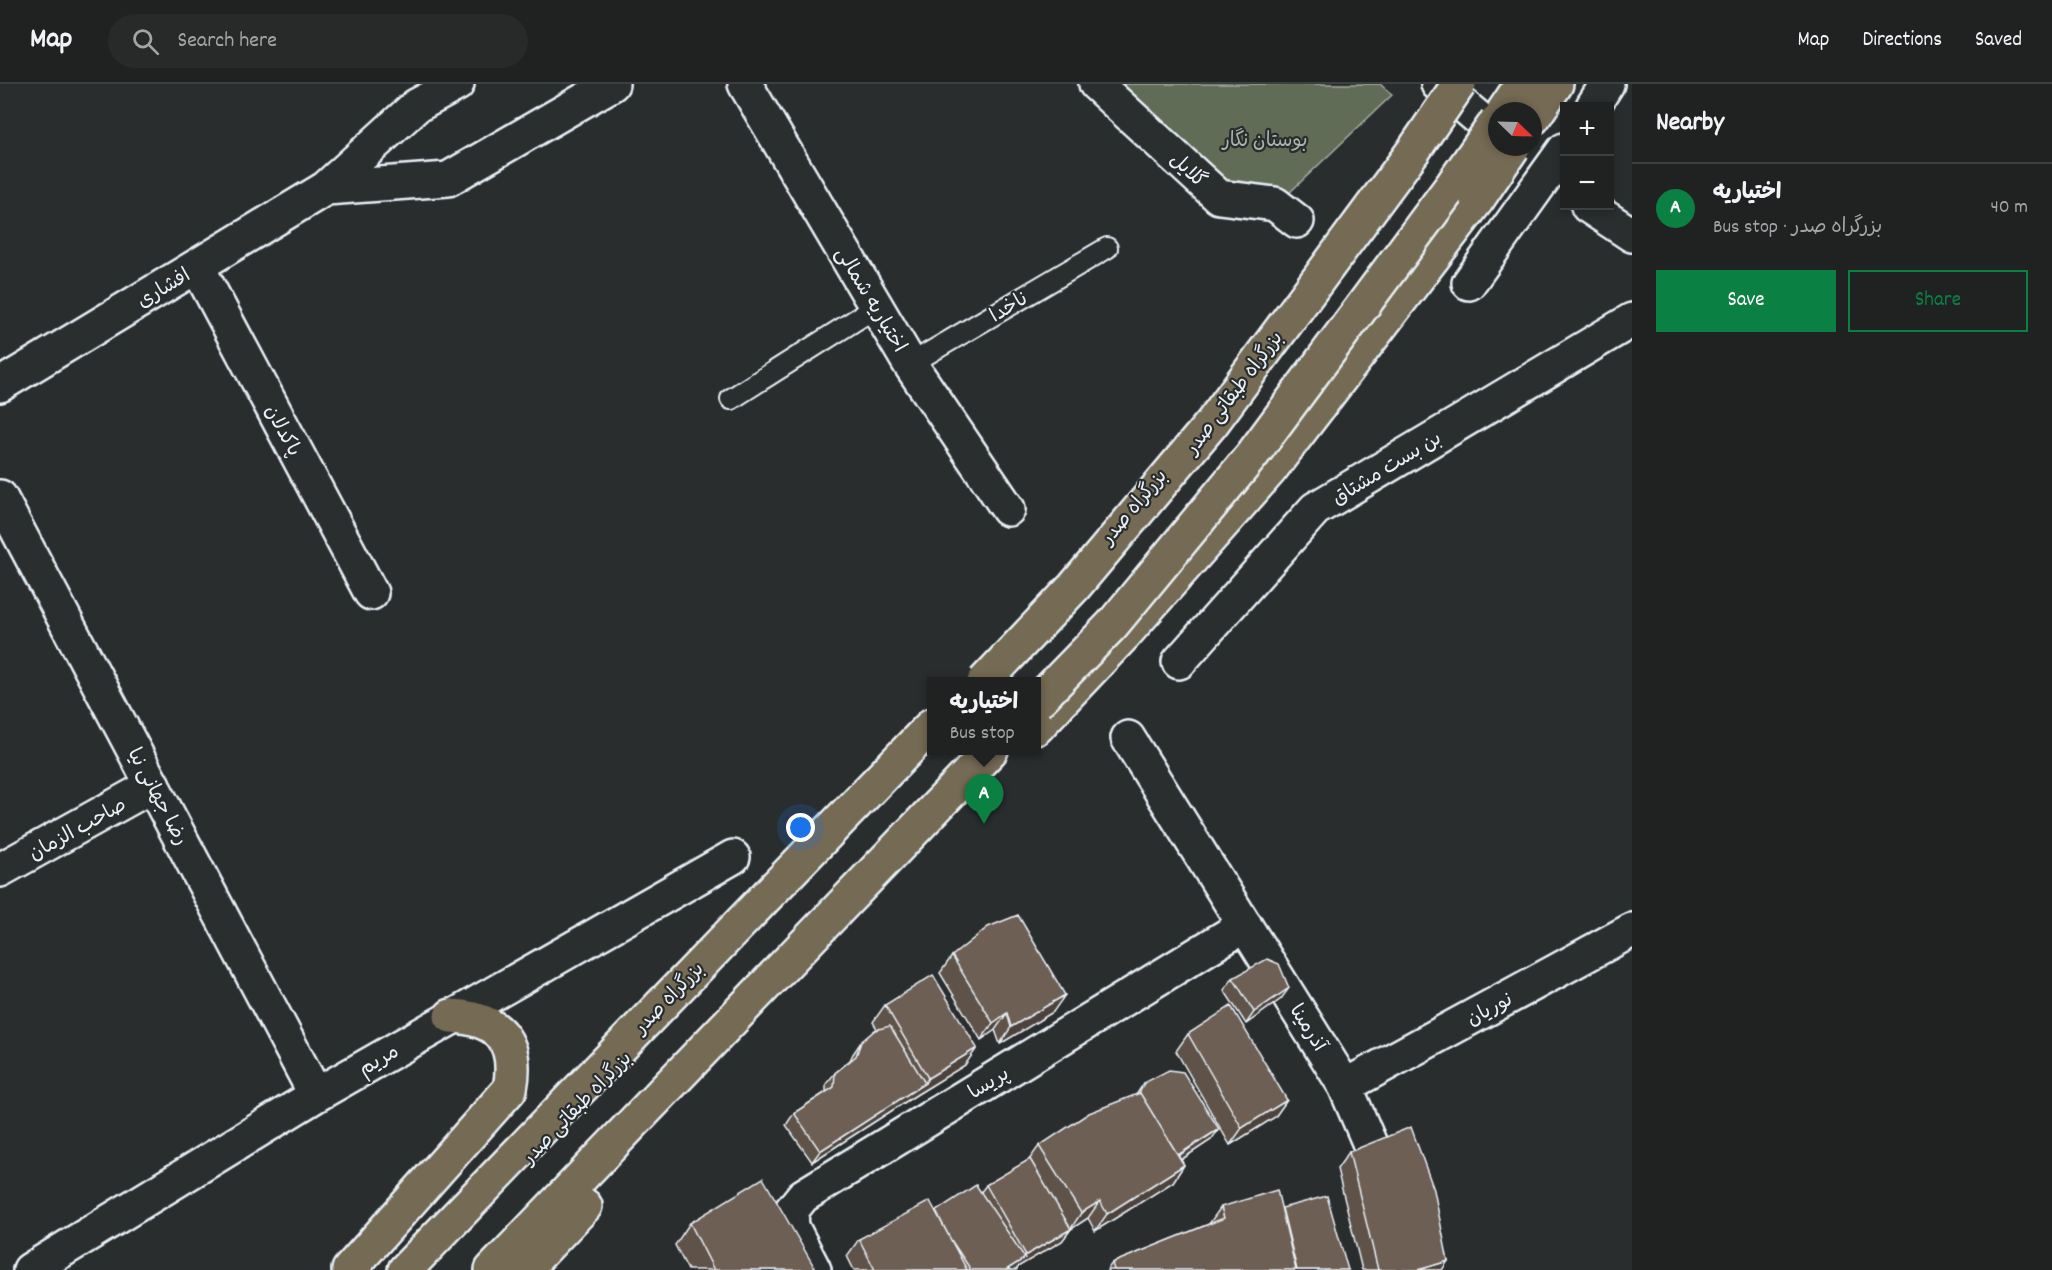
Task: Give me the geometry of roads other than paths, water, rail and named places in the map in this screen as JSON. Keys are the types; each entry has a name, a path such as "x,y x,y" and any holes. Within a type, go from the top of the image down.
{"highway":[{"name":"بزرگراه صدر","path":"977,677 1069,582 1207,418 1447,84"},
{"name":"بزرگراه طبقاتی صدر","path":"988,677 1074,587 1212,423 1414,150 1459,84"},
{"path":"1510,102 1522,84"},
{"path":"1542,105 1556,84"},
{"path":"1041,698 1112,625 1253,454 1454,184 1488,134"},
{"path":"1041,723 1124,635 1270,470 1477,200 1506,156"},
{"name":"بزرگراه صدر","path":"405,1270 927,730"},
{"name":"بزرگراه طبقاتی صدر","path":"420,1270 927,741"},
{"path":"492,1270 986,755"},
{"path":"524,1270 1010,755"},
{"path":"349,1270 510,1089 514,1067 508,1044 494,1027 474,1017 451,1017"}],"street":[{"name":"افشاری","path":"0,385 326,189 416,106 457,84"},
{"name":"افشاری","path":"326,189 447,179 612,84"},
{"name":"اختیاریه شمالی","path":"745,84 910,364 1008,509"},
{"name":"گلایل","path":"1096,84 1219,197 1275,204 1297,221"},
{"path":"1438,84 1488,127"},
{"path":"1596,102 1607,84"},
{"path":"1523,156 1556,183"},
{"path":"1469,283 1556,183 1563,156"},
{"path":"1594,210 1632,235"},
{"name":"پاکدلان","path":"197,266 371,593"},
{"name":"بن بست مشتاق","path":"1179,662 1315,509 1632,320"},
{"name":"رضا جهانی نیا","path":"0,497 316,1095"},
{"name":"آذرمینا","path":"1128,738 1345,1086 1424,1270"},
{"name":"صاحب الزمان","path":"4,860 153,785"},
{"name":"مریم","path":"30,1270 316,1095 733,857"},
{"name":"پریسا","path":"813,1270 792,1227 791,1211 802,1196 1245,925"},
{"name":"نوریان","path":"1345,1086 1632,930"}],"lane":[{"name":"ناخدا","path":"910,364 1107,248"},
{"path":"731,399 876,307"}],"place":[{"name":"اختیاریه","path":"984,824"}],"park label":[{"name":"بوستان نگار","path":"1265,139"}]}
